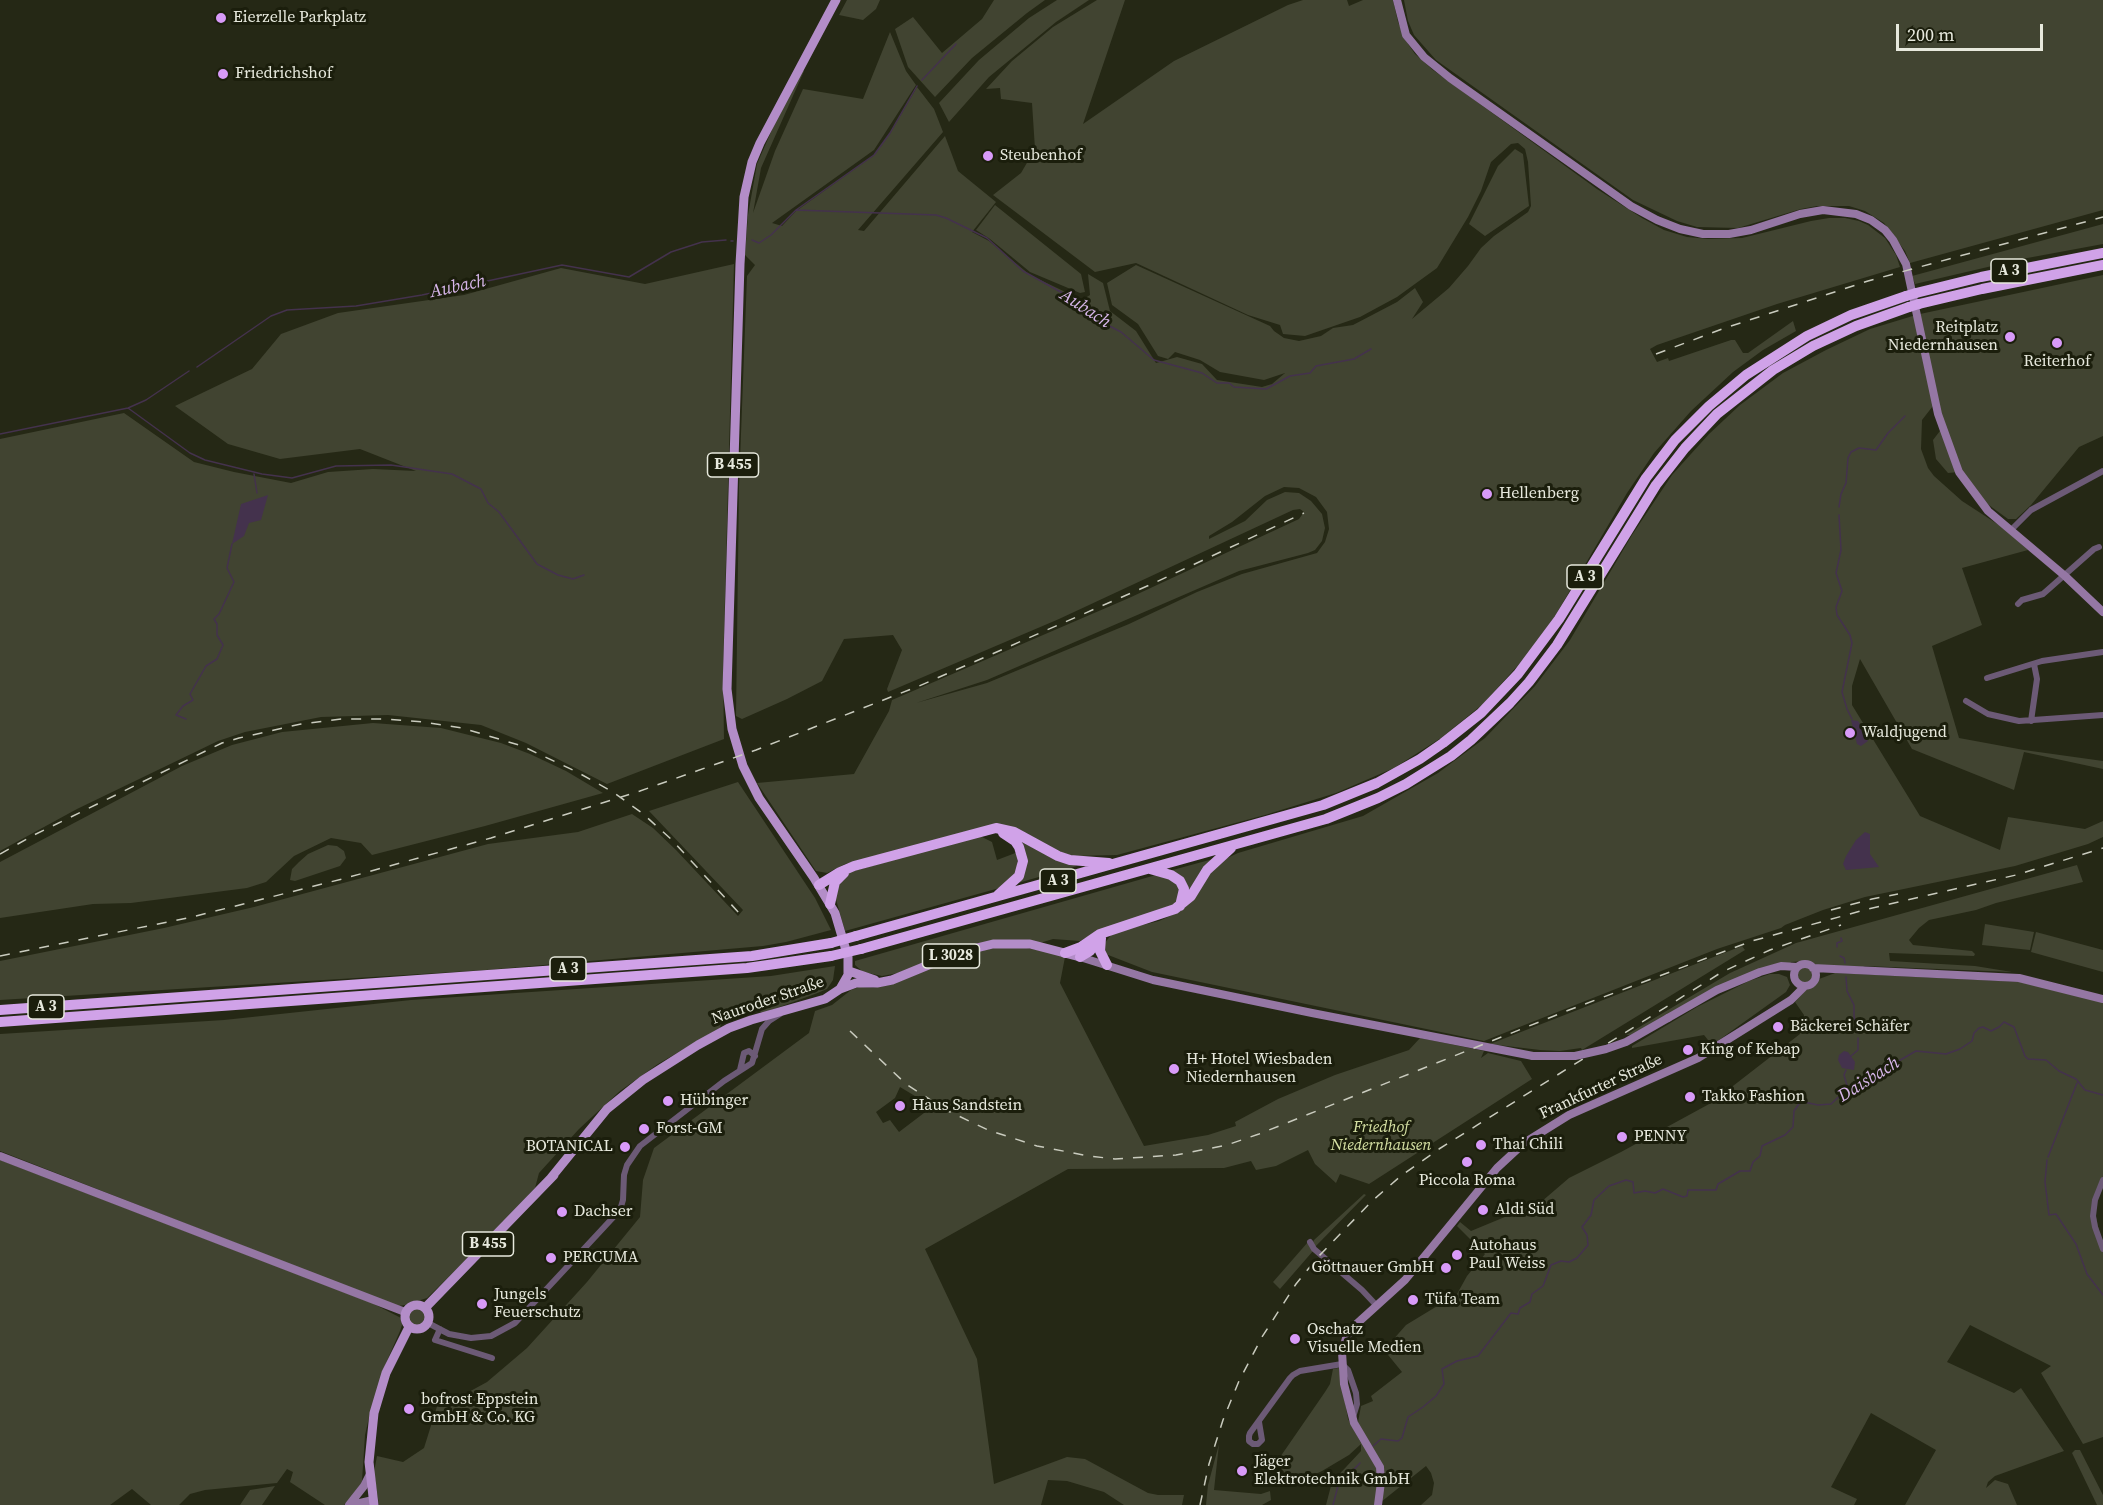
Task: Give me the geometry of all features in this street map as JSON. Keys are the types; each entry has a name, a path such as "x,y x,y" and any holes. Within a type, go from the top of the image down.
{"highway":[{"name":"A 3","path":"0,1010 777,953 831,943 1122,863 1341,799 1377,783 1443,743 1494,700 1534,655 1559,619 1646,478 1676,440 1709,405 1759,365 1807,336 1851,315 1912,300 1981,277 2103,253"},
{"name":"A 3","path":"0,1023 772,966 861,949 1326,819 1378,798 1435,766 1471,740 1510,703 1545,662 1656,485 1701,431 1753,384 1792,357 1912,300 2103,265"},
{"path":"819,885 854,866 996,828 1008,829 1070,860 1122,863"},
{"path":"988,830 1002,833 1015,841 1023,861 1019,876 993,898"},
{"path":"1065,953 1077,950 1100,934 1165,914 1179,906 1191,896 1210,866 1233,846"},
{"path":"819,885 829,885 835,882 854,866"},
{"path":"1150,868 1171,875 1180,881 1184,889 1179,906"},
{"path":"830,904 835,882"},
{"path":"1080,957 1090,951 1105,933"},
{"path":"1105,933 1100,951 1107,965"},
{"path":"1080,957 1088,942"}],"main road":[{"name":"B 455","path":"836,0 760,143 752,162 744,197 727,667 728,708 743,766 771,816 830,904 842,933 849,971"},
{"path":"1397,0 1406,35 1424,57 1449,78 1631,206 1657,220 1702,234 1729,234 1751,230 1800,214 1823,210 1863,217 1885,230 1906,264 1938,414 1959,472 1988,511 2065,576 2103,612"},
{"name":"L 3028","path":"840,988 910,974 960,952 986,945 1022,943 1080,957 1153,980 1533,1056 1564,1057 1596,1052 1626,1042 1717,990 1775,968 1795,975"},
{"path":"1787,1002 1794,990 1795,975 1803,964 1814,972 1841,970 2019,978 2103,999"},
{"path":"849,971 884,981"},
{"path":"849,971 853,978 864,982"},
{"name":"Nauroder Straße","path":"425,1308 587,1140 613,1104 643,1080 709,1038 751,1020 825,999 840,988 849,971"},
{"name":"Frankfurter Straße","path":"1342,1364 1342,1352 1348,1333 1405,1280 1497,1168 1524,1143 1569,1115 1698,1059 1794,998 1804,987 1813,983 1814,972"},
{"path":"1795,975 1804,987"},
{"path":"0,1156 405,1312"},
{"path":"416,1305 425,1308 429,1315 428,1323 419,1329 409,1327 405,1320 405,1312 416,1305"},
{"path":"373,1502 370,1437 376,1403 390,1364 409,1327"},
{"path":"1342,1364 1352,1418 1380,1467 1382,1482 1378,1505"},
{"path":"352,1502 370,1474"},
{"path":"352,1502 363,1495 373,1502"}],"street":[{"path":"2011,530 2031,510 2103,471"},
{"path":"2018,604 2022,600 2043,594 2099,547"},
{"path":"1987,678 2049,660 2103,652"},
{"path":"2031,722 2037,679 2034,664"},
{"path":"1966,701 1988,714 2019,721 2031,722 2103,715"},
{"path":"428,1323 460,1337 482,1337 497,1334 515,1323 620,1210 627,1165 640,1146 752,1063 765,1025 787,1010"},
{"path":"740,1070 744,1053 749,1052 754,1056"},
{"path":"2103,1180 2095,1200 2093,1216 2103,1249"},
{"path":"1310,1242 1314,1250 1362,1290 1377,1306"},
{"path":"440,1329 435,1340 492,1358"},
{"path":"1259,1422 1296,1373 1342,1364"}],"green space":[{"path":"847,0 880,0 876,9 863,20 839,15"},
{"path":"994,0 1045,0 972,58 935,97 908,67 895,29 913,17 942,53 982,19"},
{"path":"1057,0 1089,0 1056,22 989,77 949,122 939,103 979,60 1029,18"},
{"path":"1097,0 1125,0 1083,124 1174,61 1288,5 1303,0 1347,0 1349,6 1363,0 1393,0 1398,22 1406,41 1415,54 1433,70 1597,189 1664,230 1687,237 1742,238 1811,221 1845,218 1868,225 1885,238 1896,255 1900,267 1777,304 1650,349 1657,362 1668,358 1669,361 1731,340 1735,340 1743,353 1748,353 1793,321 1796,331 1763,350 1733,372 1691,411 1654,453 1627,493 1555,616 1530,652 1483,704 1441,738 1394,768 1336,793 1265,815 1117,855 1072,856 995,825 845,864 827,873 816,871 757,783 854,774 889,711 892,700 1129,598 1299,519 1304,512 1300,509 1293,510 1059,619 888,692 887,689 902,650 893,635 844,639 822,681 742,719 736,716 739,486 747,276 755,265 745,255 748,215 757,164 802,70 804,71 761,168 753,213 775,151 803,89 863,99 890,32 906,71 916,85 874,150 772,223 782,226 796,211 874,155 917,87 934,109 943,132 858,230 864,231 945,136 958,171 996,202 972,232 989,241 1030,275 1082,300 1090,295 1088,274 1103,283 1110,311 1136,331 1156,363 1177,357 1202,364 1217,380 1262,387 1272,384 1285,373 1264,380 1220,372 1200,360 1175,352 1168,359 1158,356 1138,324 1112,305 1107,283 1136,265 1270,326 1284,338 1299,341 1321,336 1333,328 1353,325 1397,302 1415,288 1423,302 1412,319 1449,288 1481,248 1528,212 1531,206 1525,149 1518,143 1511,144 1491,162 1481,191 1468,217 1437,268 1397,297 1360,317 1305,336 1283,334 1280,325 1248,315 1136,263 1095,272 993,195 1021,173 1035,149 1032,103 1001,99 1000,88 986,89 1012,61 1053,27","holes":["1284,487 1299,488 1316,497 1327,512 1329,529 1325,542 1317,553 1242,574 987,683 916,703 987,680 1239,571 1315,550 1322,541 1325,528 1322,514 1311,501 1299,493 1285,492 1267,500 1245,521 1209,539 1209,536 1232,522 1265,496"]},
{"path":"1404,0 2103,0 2103,210 1910,263 1905,251 1884,223 1865,211 1849,206 1817,206 1801,209 1738,228 1697,227 1677,221 1633,200 1436,60 1414,35 1408,21"},
{"path":"1515,149 1523,154 1529,206 1485,236 1469,224 1498,166"},
{"path":"995,205 1081,274 1085,292 1080,293 1030,272 976,230"},
{"path":"2103,224 2103,244 2022,259 1915,284 1912,276"},
{"path":"734,264 723,672 724,739 607,784 526,743 481,725 388,715 321,717 245,732 218,741 77,809 0,851 0,439 124,413 194,462 234,472 291,483 328,472 373,469 416,471 360,449 280,459 228,444 175,406 252,369 281,334 338,313 464,295 561,268 645,284"},
{"path":"2103,275 2103,436 2079,447 2031,505 2016,519 2008,519 1986,503 1960,469 1940,411 1920,314"},
{"path":"1916,315 1936,402 1922,420 1921,449 1928,468 1962,501 2002,527 2028,550 1962,568 1982,625 1932,646 1959,738 2103,761 2103,769 2024,752 2014,790 1912,749 1860,659 1852,686 1852,705 1920,816 2000,850 2008,817 2085,829 2103,821 2103,837 2088,844 2015,866 1865,897 1823,910 1781,928 1717,949 1484,1041 1152,972 1103,953 1104,944 1111,935 1159,921 1179,912 1212,870 1225,859 1238,853 1363,816 1438,773 1485,738 1535,686 1570,640 1632,535 1672,475 1709,434 1740,405 1783,373 1870,329"},
{"path":"1943,427 1959,472 1948,473 1936,459 1933,440"},
{"path":"373,723 441,728 501,743 566,771 603,793 372,855 361,843 331,838 294,856 266,882 247,888 131,903 93,904 0,918 0,862 182,766 232,745 282,732"},
{"path":"738,782 815,898 831,930 763,946 486,970 0,1000 0,961 164,928 254,907 488,844 578,832 632,814 653,828 676,850 738,916 743,910 649,811"},
{"path":"978,835 992,842 997,860 1018,852 1017,871 1003,887 845,931 835,896 836,887 847,873"},
{"path":"1019,840 1062,861 1077,866 1018,883"},
{"path":"328,845 337,846 344,851 346,858 340,866 295,881 290,880 292,869 299,862 308,854"},
{"path":"1213,859 1188,896 1169,871"},
{"path":"2077,865 2083,882 1929,920 1909,940 1913,945 1972,951 1974,956 1889,953 1890,961 1975,966 2012,972 1816,965 1805,961 1791,962 1789,967 1768,969 1626,1035 1730,973 1796,943"},
{"path":"1156,875 1165,876 1181,887 1176,904 1098,931 1080,941 1053,939 1040,943 995,940 909,971 882,976 863,972 855,965 855,961"},
{"path":"1985,924 2034,932 2030,950 1982,945"},
{"path":"2036,932 2103,950 2103,972 2031,952"},
{"path":"1742,946 1745,950 1582,1050 1581,1048 1560,1051 1540,1050 1490,1044"},
{"name":"Friedhof Niedernhausen","path":"1021,947 1065,957 1060,983 1144,1146 1208,1135 1236,1126 1235,1122 1278,1099 1335,1075 1409,1050 1420,1038 1484,1051 1481,1058 1488,1053 1521,1061 1532,1079 1369,1184 1340,1174 1336,1183 1315,1164 1308,1150 1276,1166 1256,1170 1251,1161 1224,1168 1068,1169 925,1249 977,1359 994,1484 1067,1457 1085,1459 1148,1493 1184,1495 1182,1505 1124,1505 1104,1492 1067,1481 1048,1480 1041,1505 379,1505 374,1472 377,1456 403,1462 424,1448 439,1400 465,1394 487,1382 527,1348 587,1282 640,1217 643,1180 654,1148 809,1033 815,1011 832,1005 851,990 859,987 873,988 885,985 961,955 994,948","holes":["900,1087 930,1105 924,1113 899,1132 890,1120 883,1123 876,1112 895,1098"]},
{"path":"835,966 833,980 827,989 763,1013 749,1006 722,1017 720,1028 658,1064 620,1091 579,1129 539,1173 535,1188 477,1249 427,1298 405,1305 399,1306 384,1301 0,1151 0,1034 224,1020 411,1000 771,976"},
{"path":"1805,966 1811,969 1814,975 1811,981 1805,984 1799,981 1796,975 1799,969"},
{"path":"1835,973 2021,982 2103,1002 2103,1180 2094,1208 2103,1249 2103,1437 2083,1444 2041,1373 2051,1366 1970,1325 1947,1362 2014,1393 2021,1388 2064,1451 1995,1476 1988,1482 1986,1488 1995,1480 2008,1484 2017,1505 1905,1505 1936,1450 1871,1413 1831,1487 1857,1499 1854,1505 1421,1505 1432,1495 1434,1483 1426,1466 1381,1502 1381,1505 1326,1505 1332,1482 1361,1451 1361,1444 1349,1455 1295,1484 1276,1463 1330,1384 1333,1369 1339,1368 1348,1419 1361,1443 1358,1422 1361,1406 1373,1401 1371,1396 1402,1372 1384,1350 1406,1325 1457,1294 1467,1276 1485,1254 1457,1226 1460,1222 1471,1231 1541,1202 1569,1178 1711,1103 1800,1034 1804,1015 1795,1002 1819,979"},
{"path":"1770,974 1787,977 1790,985 1786,992 1712,1045 1704,1035 1632,1048 1697,1007 1749,981"},
{"path":"0,1160 372,1303 401,1318 402,1325 386,1363 370,1413 365,1435 362,1481 360,1487 344,1505 325,1505 290,1482 293,1472 287,1469 277,1483 205,1490 190,1494 179,1505 151,1505 132,1489 110,1505 0,1505"},
{"path":"1364,1194 1366,1195 1314,1248 1312,1244 1314,1240"},
{"path":"1308,1242 1313,1251 1280,1289 1273,1282"},
{"path":"413,1308 421,1308 426,1313 424,1324 413,1326 408,1321 408,1313"},
{"path":"1219,1444 1214,1490 1261,1494 1270,1491 1271,1500 1262,1505 1206,1505 1208,1485"},
{"path":"2080,1450 2103,1495 2103,1505 2097,1505 2072,1453"},
{"path":"275,1486 262,1505 240,1505 250,1490"}],"shaded area":[{"path":"268,495 261,520 249,523 244,536 232,544 241,504"},
{"path":"1851,720 1858,721 1864,730 1863,734 1868,741 1861,746 1857,744"},
{"path":"1865,832 1870,834 1870,854 1879,867 1846,870 1843,864 1846,856 1856,840"},
{"path":"1844,1051 1848,1052 1855,1062 1854,1070 1842,1068 1838,1060 1839,1055"}],"waterway":[{"name":"Aubach","path":"922,80 956,44"},
{"name":"Aubach","path":"796,210 874,155 890,133 917,86"},
{"name":"Aubach","path":"752,240 759,243 771,235 796,210 936,215 946,218 987,238 1023,271 1084,305 1094,318 1121,332 1154,360 1202,373 1217,383 1229,383 1234,387 1266,389 1290,376 1310,373 1316,366 1354,359 1371,349"},
{"name":"Aubach","path":"197,367 271,316 287,310 356,306 422,295 562,265 629,277 671,252 702,242 726,240"},
{"name":"Aubach","path":"0,434 128,408 146,400 189,371"},
{"path":"128,408 190,453 205,460 262,474 292,478 336,466 391,465 452,474 481,489 488,503 499,512 537,564 558,575 573,579 584,575"},
{"path":"1839,507 1851,452 1859,448 1876,450 1888,433 1905,416"},
{"path":"254,474 257,493"},
{"path":"1839,515 1841,550 1836,573 1842,591 1836,607 1837,615 1850,635 1852,643 1842,692 1852,719"},
{"path":"186,719 176,715 183,706 193,700 190,694 206,666 217,659 223,645 217,635 217,624 214,619 219,614 234,582 227,568 232,544"},
{"path":"1837,947 1837,943 1842,941 1841,938"},
{"path":"1840,956 1844,958 1845,963"},
{"path":"1846,977 1847,991 1854,1005 1858,1033"},
{"name":"Daisbach","path":"1373,1446 1381,1439 1398,1441 1402,1438 1408,1417 1436,1396 1444,1384 1442,1369 1457,1361 1478,1356 1511,1313 1518,1314 1520,1308 1530,1302 1532,1294 1543,1286 1551,1265 1577,1258 1588,1245 1587,1235 1582,1227 1591,1215 1594,1200 1609,1186 1626,1180 1633,1182 1634,1193 1645,1191 1655,1193 1663,1189 1683,1197 1687,1196 1688,1190 1716,1190 1718,1184 1740,1171 1750,1171 1753,1162 1760,1156 1762,1146 1785,1135 1793,1127 1794,1111 1799,1104 1804,1102 1818,1105 1831,1104 1848,1088 1870,1083 1876,1074 1916,1051 1946,1054 1972,1041 1974,1033 1979,1028 1983,1027 1991,1031 2004,1022 2014,1027 2028,1059 2046,1060 2059,1071 2076,1079 2085,1090 2103,1095"},
{"path":"1851,1056 1858,1050 1858,1038"},
{"path":"1846,1070 1844,1075 1848,1089"},
{"path":"2048,1157 2077,1083"},
{"path":"2047,1160 2045,1182 2049,1215 2056,1214 2076,1244 2087,1274 2103,1295"},
{"name":"Daisbach","path":"1333,1505 1338,1486 1360,1463"}],"railway":[{"path":"1656,354 1722,329 1868,281 2103,217"},
{"path":"0,956 192,917 342,879 491,838 640,791 756,750 919,686 1154,583 1304,513"},
{"path":"0,854 222,743 301,724 341,719 423,722 462,728 522,746 613,792 642,813 671,839 740,914"},
{"path":"850,1031 906,1084 946,1110 988,1130 1037,1146 1089,1156 1115,1159 1176,1155 1227,1145 1259,1134 1569,1010 1752,941 1868,909 2016,875 2103,848"},
{"path":"1831,910 1898,894"},
{"path":"1200,1505 1209,1464 1223,1420 1239,1381 1262,1337 1296,1284 1318,1257 1372,1201 1402,1175 1439,1149 1722,972 1770,950 1841,925"}],"place":[{"name":"Eierzelle Parkplatz","path":"221,18"},
{"name":"Friedrichshof","path":"223,74"},
{"name":"Steubenhof","path":"988,156"},
{"name":"Reitplatz Niedernhausen","path":"2010,337"},
{"name":"Reiterhof","path":"2057,343"},
{"name":"Hellenberg","path":"1487,494"},
{"name":"Waldjugend","path":"1850,733"},
{"name":"Bäckerei Schäfer","path":"1778,1027"},
{"name":"King of Kebap","path":"1688,1050"},
{"name":"H+ Hotel Wiesbaden Niedernhausen","path":"1174,1069"},
{"name":"Takko Fashion","path":"1690,1097"},
{"name":"Hübinger","path":"668,1101"},
{"name":"Haus Sandstein","path":"900,1106"},
{"name":"Forst-GM","path":"644,1129"},
{"name":"PENNY","path":"1622,1137"},
{"name":"Thai Chili","path":"1481,1145"},
{"name":"BOTANICAL","path":"625,1147"},
{"name":"Piccola Roma","path":"1467,1162"},
{"name":"Aldi Süd","path":"1483,1210"},
{"name":"Dachser","path":"562,1212"},
{"name":"Autohaus Paul Weiss","path":"1457,1255"},
{"name":"PERCUMA","path":"551,1258"},
{"name":"Göttnauer GmbH","path":"1446,1268"},
{"name":"Tüfa Team","path":"1413,1300"},
{"name":"Jungels Feuerschutz","path":"482,1304"},
{"name":"Oschatz Visuelle Medien","path":"1295,1339"},
{"name":"bofrost Eppstein GmbH & Co. KG","path":"409,1409"},
{"name":"Jäger Elektrotechnik GmbH","path":"1242,1471"}]}
